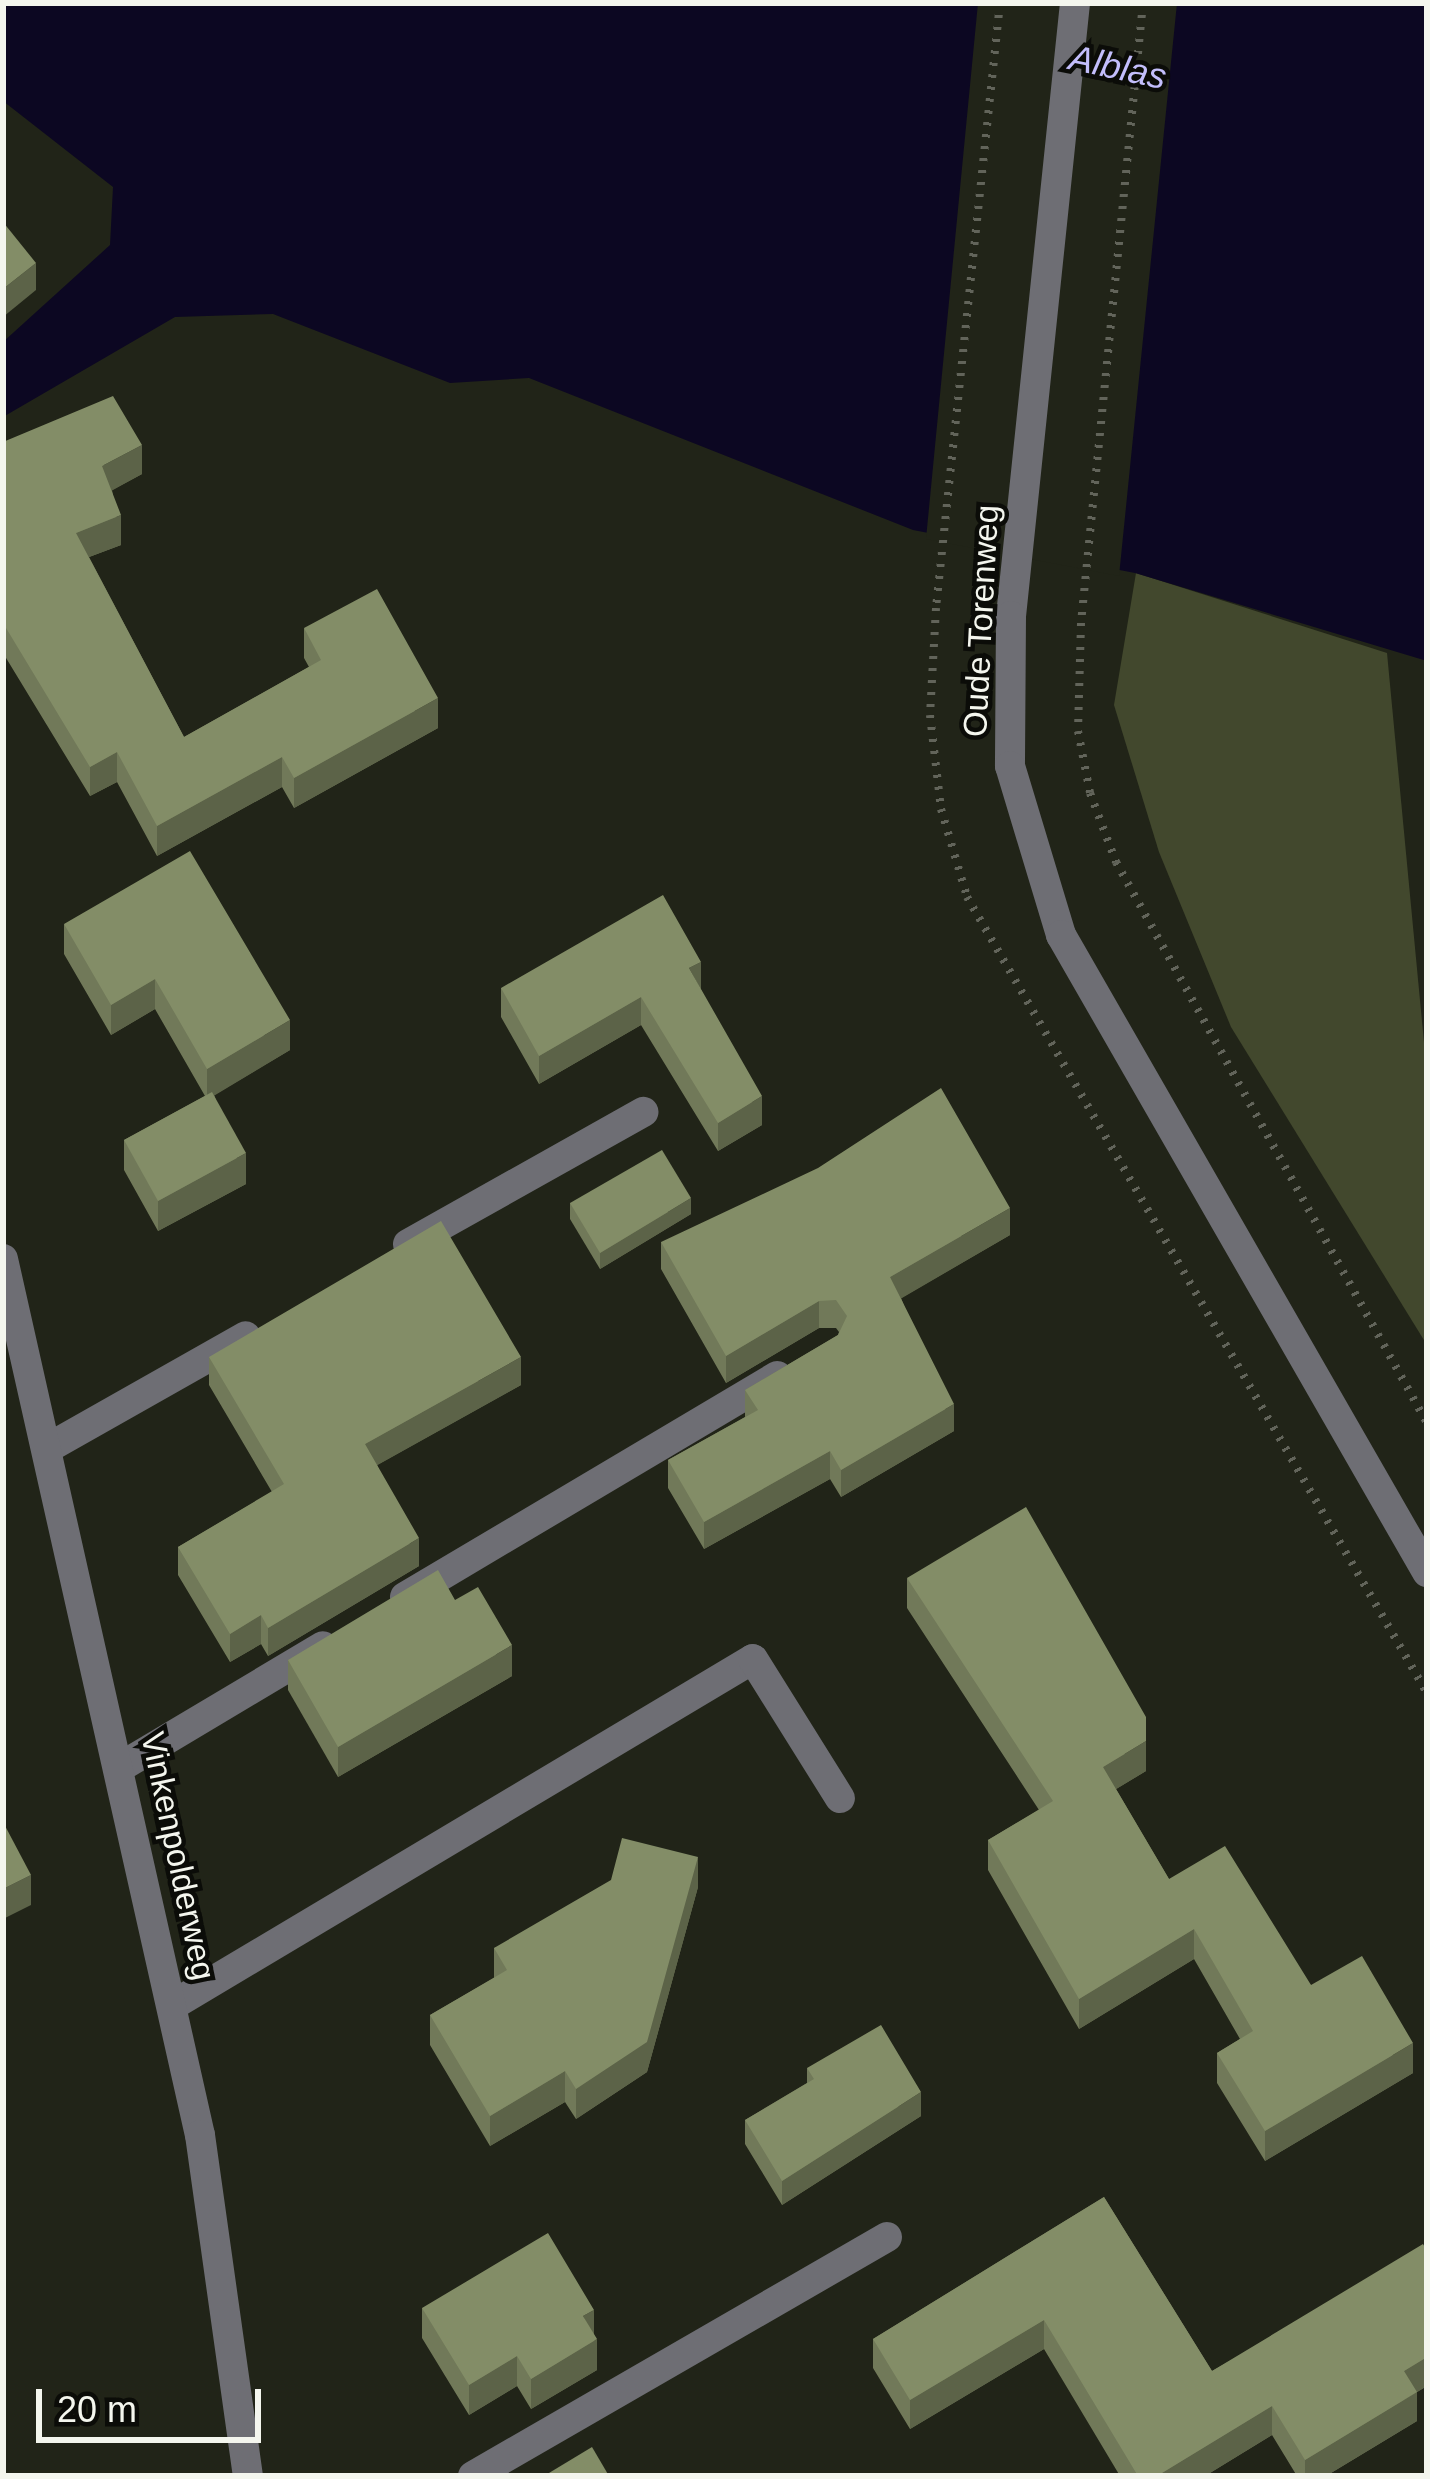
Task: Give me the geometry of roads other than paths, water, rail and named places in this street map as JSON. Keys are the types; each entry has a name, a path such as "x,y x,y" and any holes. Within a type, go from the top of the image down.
{"street":[{"name":"Oude Torenweg","path":"1075,3 1011,616 1010,766 1061,935 1427,1571"},
{"path":"376,1262 643,1112"},
{"name":"Vinkenpolderweg","path":"5,1278 122,1766 173,2005 248,2476"},
{"path":"48,1448 274,1321"},
{"path":"384,1610 808,1357"},
{"path":"122,1766 344,1634"},
{"path":"173,2005 754,1659 840,1798"},
{"path":"473,2476 887,2237"}],"water":[{"name":"Alblas","path":"3,3 1427,3 1427,661 1135,573 913,530 529,378 450,383 273,314 175,317 3,417 3,342 110,245 113,187 3,101"}]}
